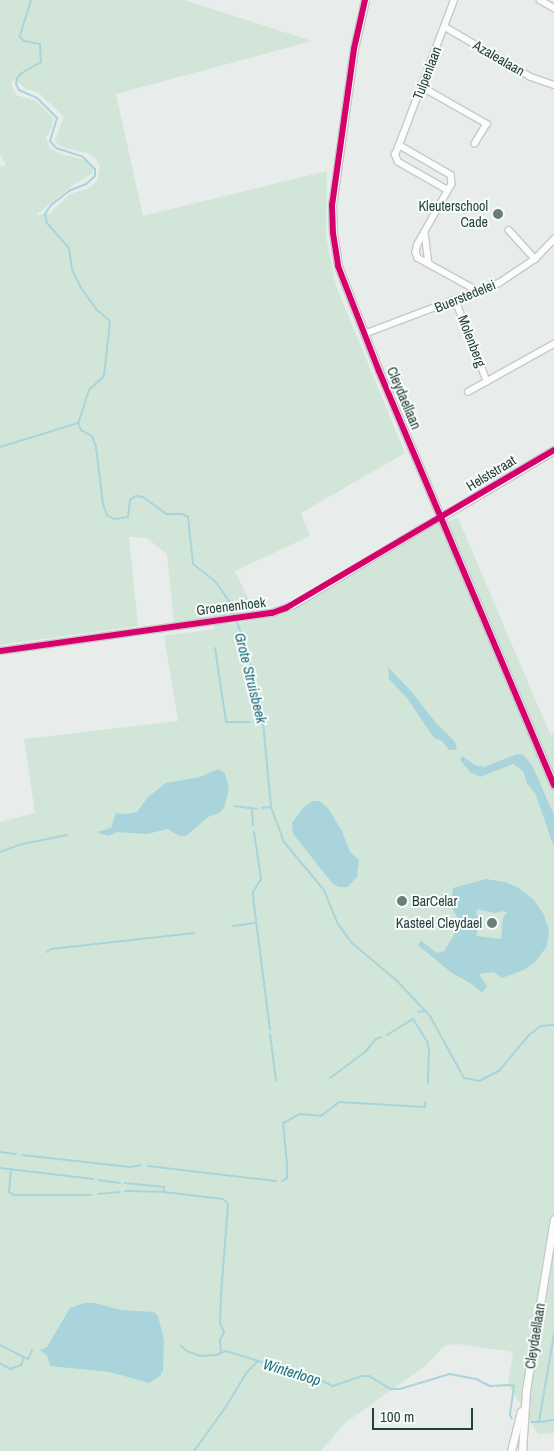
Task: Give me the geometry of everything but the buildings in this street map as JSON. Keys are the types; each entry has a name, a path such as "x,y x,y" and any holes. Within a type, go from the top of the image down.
{"street":[{"name":"Cleydaellaan","path":"365,0 354,49 332,205 332,233 338,266 364,334 440,517 554,786"},
{"name":"Tulpenlaan","path":"399,145 454,0"},
{"path":"540,0 554,8"},
{"name":"Azalealaan","path":"445,27 531,77 554,85"},
{"path":"422,87 487,124 475,144"},
{"path":"448,190 398,162 395,155 399,145 451,175 452,184 425,232 416,252 418,258 478,291"},
{"path":"509,230 535,259"},
{"path":"425,232 429,263"},
{"name":"Buerstedelei","path":"364,334 456,301 499,283 535,259 554,239"},
{"name":"Molenberg","path":"456,301 487,381"},
{"name":"Molenberg","path":"468,392 554,344"},
{"name":"Helststraat","path":"440,517 554,450"},
{"name":"Groenenhoek","path":"0,651 272,613 286,608 440,517"},
{"name":"Cleydaellaan","path":"526,1394 554,1219"},
{"path":"511,1451 526,1394"},
{"path":"522,1451 526,1394"}],"green space":[{"path":"0,0 184,0 312,41 116,94 143,216 327,171 326,235 336,286 405,453 301,513 310,536 235,571 255,612 174,623 167,554 147,538 129,537 138,626 0,645 0,166 6,165 0,154","holes":["13,78 26,89 39,93 64,117 55,140 59,146 86,153 95,158 100,167 97,181 87,189 70,194 49,214 36,215 72,186 93,173 93,168 86,160 60,154 50,148 46,138 52,127 53,118 36,101 16,95 12,85"]},
{"path":"458,518 551,736 554,732 554,1433 538,1434 508,1384 513,1352 457,1344 447,1345 441,1349 425,1366 345,1423 321,1451 0,1451 0,822 35,813 24,739 178,721 164,636 214,629 214,625 240,623 287,611 427,527"}],"water":[{"path":"388,667 411,691 436,723 455,742 457,750 449,750 442,741 434,738 407,698 389,679"},
{"path":"517,754 523,755 532,765 554,815 554,847 535,793 527,783 523,771 513,764 480,777 470,772 460,760 462,756 475,765 484,767"},
{"path":"218,769 225,773 229,789 224,808 219,813 208,817 186,836 179,836 168,829 147,834 117,832 108,836 97,832 111,828 116,813 127,814 137,812 147,798 166,783 200,777"},
{"path":"312,801 319,801 328,808 342,831 350,852 359,860 357,877 347,887 339,887 332,883 293,834 292,823 304,807"},
{"path":"486,879 505,882 517,887 533,899 543,913 549,929 547,946 536,961 524,970 502,978 494,972 479,974 487,986 481,992 452,973 418,945 421,941 437,953 444,951 462,922 455,914 451,903 453,888","holes":["477,909 495,913 504,911 507,913 503,917 501,939 476,936 480,916 476,915"]},
{"path":"84,1303 95,1303 121,1310 154,1312 158,1316 164,1340 163,1370 160,1376 149,1383 110,1372 50,1366 47,1355 40,1350 47,1347 70,1308"}],"waterway":[{"name":"Grote Struisbeek","path":"31,0 20,37 24,41 40,44 41,62 22,73 17,78 16,84 19,90 37,98 57,118 50,141 56,148 83,157 95,169 95,176 86,184 69,191 51,205 45,214 47,223 69,248 72,269 81,288 97,310 110,321 104,376 89,390 78,423 81,430 92,436 96,447 103,504 107,515 114,519 128,517 130,500 136,496 143,497 166,514 182,514 188,517 193,564 215,581 229,601 247,649 263,722 271,807 284,842 324,890 338,924 352,943 396,980 430,1016 464,1078 479,1081 499,1071 529,1035 541,1026 554,1025"},
{"path":"0,447 78,423"},
{"path":"215,648 226,722 250,722"},
{"name":"Grote Struisbeek","path":"254,721 262,722"},
{"path":"234,806 257,809"},
{"path":"262,808 271,807"},
{"path":"252,810 253,825"},
{"path":"254,832 261,879 253,892 254,905 270,1030"},
{"path":"0,852 22,844 67,835"},
{"path":"233,926 255,923"},
{"path":"47,952 51,949 194,933"},
{"name":"Grote Struisbeek","path":"418,1012 426,1011"},
{"path":"387,1035 413,1019 427,1041 429,1049 428,1083"},
{"path":"270,1034 276,1081"},
{"path":"330,1078 365,1052 376,1039 382,1037"},
{"path":"282,1181 287,1178 283,1123 300,1114 321,1116 339,1102 425,1107 425,1102"},
{"path":"0,1152 16,1154"},
{"path":"22,1155 130,1167 141,1165"},
{"path":"148,1166 276,1181"},
{"path":"0,1168 93,1179"},
{"path":"11,1169 9,1192 14,1195 91,1195"},
{"path":"98,1180 120,1183"},
{"path":"125,1183 164,1187 164,1192 223,1199 228,1204 221,1294 220,1323 224,1332 220,1340 221,1353"},
{"path":"125,1191 164,1192"},
{"path":"98,1194 120,1192"},
{"name":"Grote Struisbeek","path":"554,1334 539,1422 554,1420"},
{"path":"0,1345 28,1359 32,1350"},
{"path":"181,1346 187,1351 200,1356 216,1355 226,1351 258,1361"},
{"path":"0,1363 10,1369 21,1365 24,1357"},
{"name":"Winterloop","path":"194,1451 225,1408 247,1372 258,1361 311,1375 333,1386 362,1376 369,1376 391,1389 400,1389 450,1374 476,1379 490,1386 510,1385 514,1386 510,1415 512,1419"},
{"name":"Winterloop","path":"531,1422 539,1422"}],"cycle path":[{"path":"365,0 354,49 332,205 333,233 338,266 379,371 554,786"},
{"path":"0,651 272,613 286,608 554,450"}],"place":[{"name":"Kleuterschool Cade","path":"498,214"},
{"name":"BarCelar","path":"402,901"},
{"name":"Kasteel Cleydael","path":"492,923"}]}
